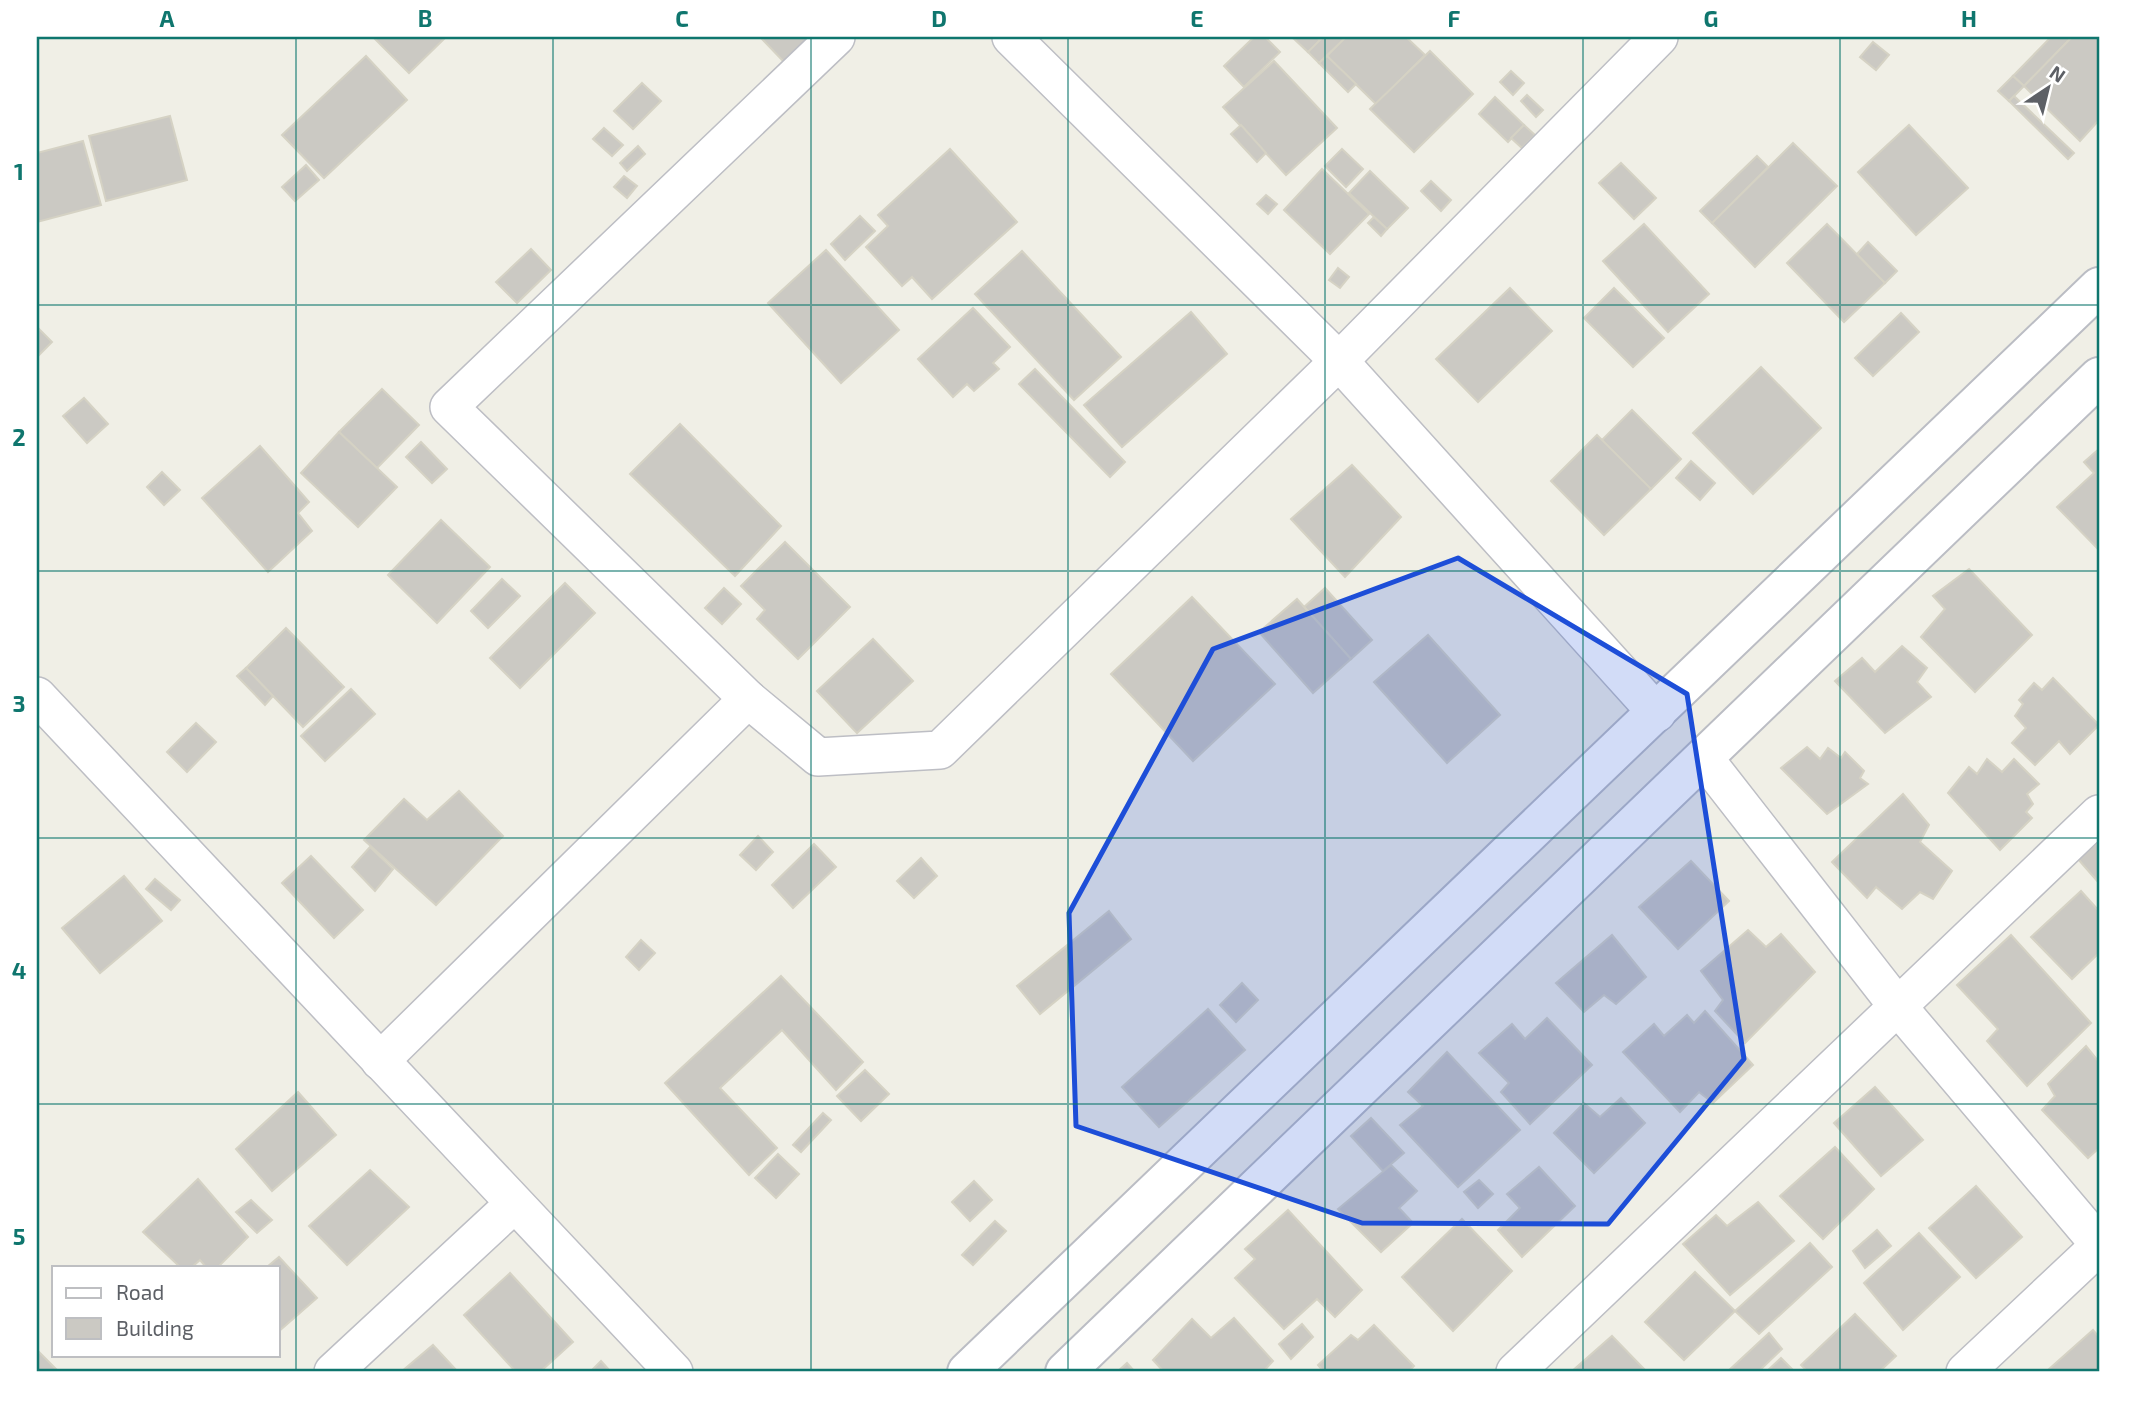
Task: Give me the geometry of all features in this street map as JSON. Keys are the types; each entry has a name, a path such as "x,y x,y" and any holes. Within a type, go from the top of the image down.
{"street":[{"path":"836,37 449,407 748,699 818,757 940,750 1339,361 1659,37"},
{"path":"1012,37 1339,361 1657,713"},
{"path":"967,1372 2099,287"},
{"path":"1065,1372 2099,377"},
{"path":"37,695 674,1372"},
{"path":"380,1061 748,699"},
{"path":"1703,758 1899,1008 2099,1245 1965,1372"},
{"path":"1515,1372 2099,814"},
{"path":"333,1372 514,1204"}],"highlighted area":[{"path":"1458,558 1687,694 1744,1059 1608,1224 1362,1223 1076,1126 1069,913 1213,649"}],"building":[{"path":"373,37 446,37 409,73"},
{"path":"762,37 811,37 785,63"},
{"path":"1254,37 1265,37 1280,52 1244,87 1224,66"},
{"path":"1292,37 1316,37 1320,40 1308,52"},
{"path":"1323,37 1346,37 1319,63 1308,52"},
{"path":"1346,37 1406,37 1425,55 1376,104 1327,56"},
{"path":"2051,37 2072,37 2024,86 2013,76"},
{"path":"2072,37 2099,38 2099,120 2080,141 2024,86"},
{"path":"1873,42 1889,55 1876,70 1860,57"},
{"path":"1430,51 1473,94 1414,152 1370,109"},
{"path":"366,56 407,100 324,178 282,135"},
{"path":"1327,56 1356,84 1348,92 1319,63"},
{"path":"1274,61 1337,128 1286,175 1223,107"},
{"path":"1511,71 1524,83 1513,95 1500,82"},
{"path":"2013,76 2024,86 2009,101 1998,91"},
{"path":"642,83 661,101 633,129 614,111"},
{"path":"1527,95 1543,110 1536,117 1521,101"},
{"path":"2014,96 2074,153 2068,159 2009,101"},
{"path":"1495,97 1524,125 1508,142 1479,114"},
{"path":"170,116 187,180 106,201 89,136"},
{"path":"1241,125 1266,153 1257,162 1231,134"},
{"path":"1524,125 1535,135 1522,148 1511,138"},
{"path":"1909,125 1968,188 1916,235 1858,172"},
{"path":"604,128 623,145 612,156 593,139"},
{"path":"83,141 101,205 37,222 37,153"},
{"path":"1793,143 1837,186 1755,267 1712,223"},
{"path":"638,146 645,154 627,171 620,163"},
{"path":"950,149 1017,222 932,299 912,277 902,286 866,247 888,226 878,215"},
{"path":"1342,149 1363,169 1346,187 1325,166"},
{"path":"1757,156 1768,167 1712,223 1700,211"},
{"path":"1621,163 1656,198 1634,219 1599,183"},
{"path":"306,165 319,180 295,201 282,187"},
{"path":"1322,169 1369,214 1330,254 1284,210"},
{"path":"1370,171 1408,208 1387,229 1349,193"},
{"path":"624,176 637,186 627,198 614,187"},
{"path":"1431,181 1451,200 1441,211 1421,191"},
{"path":"1266,195 1277,204 1268,214 1257,204"},
{"path":"860,216 875,231 845,260 831,244"},
{"path":"1374,217 1387,229 1381,236 1368,223"},
{"path":"1644,224 1709,294 1668,332 1603,261"},
{"path":"1827,224 1885,283 1844,322 1787,263"},
{"path":"1868,242 1897,271 1885,283 1857,254"},
{"path":"531,249 551,270 517,303 496,282"},
{"path":"826,250 899,330 841,383 768,303"},
{"path":"1022,251 1121,357 1074,400 975,294"},
{"path":"1338,268 1349,277 1340,288 1329,280"},
{"path":"1510,288 1552,331 1478,402 1436,359"},
{"path":"1614,288 1664,338 1633,367 1584,318"},
{"path":"973,308 1010,347 993,363 999,369 974,391 967,384 953,397 918,359"},
{"path":"1191,312 1227,354 1122,447 1084,405"},
{"path":"1901,313 1919,332 1873,376 1855,358"},
{"path":"37,327 52,342 37,357"},
{"path":"1761,367 1821,428 1753,494 1693,433"},
{"path":"1035,369 1125,462 1110,477 1019,384"},
{"path":"382,389 419,425 377,468 339,432"},
{"path":"84,398 108,424 87,443 63,416"},
{"path":"1632,410 1681,459 1651,489 1602,440"},
{"path":"680,424 781,526 735,576 630,474"},
{"path":"339,432 397,487 358,527 301,473"},
{"path":"1597,435 1651,489 1604,535 1551,481"},
{"path":"421,442 447,469 432,483 406,457"},
{"path":"260,446 309,502 298,513 312,531 268,572 202,498"},
{"path":"2099,449 2099,550 2057,507 2094,473 2084,462"},
{"path":"1691,461 1715,483 1700,500 1676,478"},
{"path":"1352,465 1401,517 1345,577 1291,519"},
{"path":"162,472 180,490 164,505 147,487"},
{"path":"441,520 490,567 437,623 388,575"},
{"path":"785,542 850,607 798,659 757,619 765,610 741,586"},
{"path":"1969,569 2032,635 1975,692 1921,637 1945,609 1933,596"},
{"path":"502,579 520,596 488,628 471,611"},
{"path":"565,583 595,613 520,688 490,658"},
{"path":"724,588 741,604 722,624 705,608"},
{"path":"1325,588 1372,640 1351,659 1304,607"},
{"path":"1192,597 1275,684 1193,761 1111,674"},
{"path":"1297,599 1351,659 1313,693 1259,632"},
{"path":"286,628 344,687 303,727 246,668"},
{"path":"1428,635 1500,715 1447,763 1374,682"},
{"path":"873,639 913,681 857,733 817,691"},
{"path":"1902,646 1927,668 1917,682 1931,697 1885,733 1835,681 1862,658 1875,672"},
{"path":"246,668 273,696 265,705 237,676"},
{"path":"2053,678 2099,725 2070,754 2059,741 2035,765 2012,743 2026,728 2015,716 2023,704 2019,700 2034,683 2042,690"},
{"path":"351,689 375,714 325,761 301,736"},
{"path":"196,723 216,742 187,772 167,752"},
{"path":"1807,747 1820,759 1828,748 1841,758 1845,752 1864,771 1860,778 1868,784 1827,814 1781,768"},
{"path":"1987,759 2002,772 2014,759 2039,784 2027,794 2033,804 2026,812 2032,818 2000,850 1948,793 1969,767 1977,774"},
{"path":"459,791 503,836 436,905 364,840 404,799 427,820"},
{"path":"1903,794 1929,825 1920,842 1952,871 1933,899 1920,892 1902,909 1876,887 1867,898 1832,862"},
{"path":"758,836 773,852 756,870 740,855"},
{"path":"2099,841 2099,883 2078,859"},
{"path":"814,844 836,867 793,908 772,885"},
{"path":"370,847 393,869 375,891 352,867"},
{"path":"311,856 363,910 334,938 282,883"},
{"path":"921,858 937,876 914,898 897,881"},
{"path":"1691,861 1729,901 1678,949 1639,907"},
{"path":"124,876 162,921 100,973 62,928"},
{"path":"155,879 180,900 171,910 146,889"},
{"path":"2081,891 2099,911 2099,953 2072,979 2031,937"},
{"path":"1109,911 1131,939 1040,1014 1017,986"},
{"path":"1748,930 1766,947 1781,934 1815,972 1745,1043 1715,1011 1723,1000 1701,971"},
{"path":"1612,935 1646,977 1616,1004 1604,995 1584,1012 1556,983"},
{"path":"2011,935 2091,1023 2027,1086 1987,1041 1998,1029 1957,985"},
{"path":"641,940 655,953 639,970 626,957"},
{"path":"781,976 863,1062 836,1090 782,1030 720,1088 777,1148 749,1175 665,1083"},
{"path":"1242,983 1258,1000 1236,1022 1220,1005"},
{"path":"1208,1009 1245,1050 1159,1127 1122,1087"},
{"path":"1705,1011 1753,1065 1713,1103 1699,1092 1680,1112 1623,1052 1654,1024 1664,1036 1687,1015 1694,1023"},
{"path":"1547,1018 1592,1065 1530,1124 1501,1092 1509,1083 1479,1053 1512,1024 1525,1039"},
{"path":"2086,1046 2099,1062 2099,1148 2088,1158 2042,1110 2055,1096 2048,1084"},
{"path":"1447,1052 1520,1130 1458,1187 1400,1125 1423,1106 1408,1092"},
{"path":"865,1070 889,1094 861,1121 837,1096"},
{"path":"1875,1087 1923,1140 1881,1176 1834,1123"},
{"path":"298,1092 336,1135 272,1191 236,1149"},
{"path":"1621,1098 1645,1123 1594,1173 1554,1133 1584,1103 1600,1117"},
{"path":"823,1113 831,1120 801,1152 793,1145"},
{"path":"1371,1118 1404,1153 1383,1171 1351,1136"},
{"path":"1835,1147 1874,1189 1823,1239 1780,1196"},
{"path":"778,1154 799,1174 776,1198 755,1178"},
{"path":"1391,1165 1417,1191 1399,1208 1413,1223 1381,1252 1338,1209"},
{"path":"1539,1167 1575,1206 1522,1257 1498,1230 1520,1208 1507,1194"},
{"path":"370,1170 409,1207 347,1265 309,1226"},
{"path":"198,1179 248,1237 219,1266 205,1266 200,1260 193,1266 179,1266 143,1232"},
{"path":"1479,1180 1493,1194 1478,1208 1464,1192"},
{"path":"974,1181 992,1200 970,1221 952,1202"},
{"path":"1976,1186 2022,1237 1976,1278 1929,1228"},
{"path":"251,1200 272,1220 257,1233 236,1212"},
{"path":"1758,1202 1794,1241 1730,1295 1683,1244 1716,1215 1727,1226"},
{"path":"1288,1210 1362,1290 1335,1317 1317,1299 1284,1329 1235,1278 1255,1259 1245,1249"},
{"path":"1462,1219 1512,1271 1453,1331 1402,1277"},
{"path":"995,1221 1006,1231 973,1265 962,1255"},
{"path":"1877,1230 1891,1246 1865,1268 1853,1251"},
{"path":"1919,1233 1960,1277 1903,1330 1864,1283"},
{"path":"1810,1243 1832,1267 1759,1334 1735,1311"},
{"path":"279,1257 317,1298 280,1330 280,1266 268,1266"},
{"path":"1695,1272 1735,1311 1684,1360 1645,1322"},
{"path":"510,1273 573,1342 540,1372 516,1372 464,1315"},
{"path":"1855,1314 1896,1356 1879,1372 1808,1372 1801,1365"},
{"path":"1234,1318 1273,1361 1263,1372 1164,1372 1153,1360 1192,1319 1211,1338"},
{"path":"1302,1324 1313,1337 1291,1359 1279,1344"},
{"path":"1374,1325 1414,1366 1408,1372 1324,1372 1318,1365 1351,1335 1358,1340"},
{"path":"2093,1330 2099,1337 2099,1372 2052,1372 2049,1369"},
{"path":"1769,1333 1782,1349 1758,1372 1727,1372"},
{"path":"1612,1336 1647,1372 1571,1372"},
{"path":"433,1345 458,1372 401,1372"},
{"path":"37,1350 59,1372 37,1372"},
{"path":"1781,1358 1795,1372 1766,1372"},
{"path":"601,1361 611,1372 590,1372"},
{"path":"1127,1363 1135,1372 1117,1372"}]}
